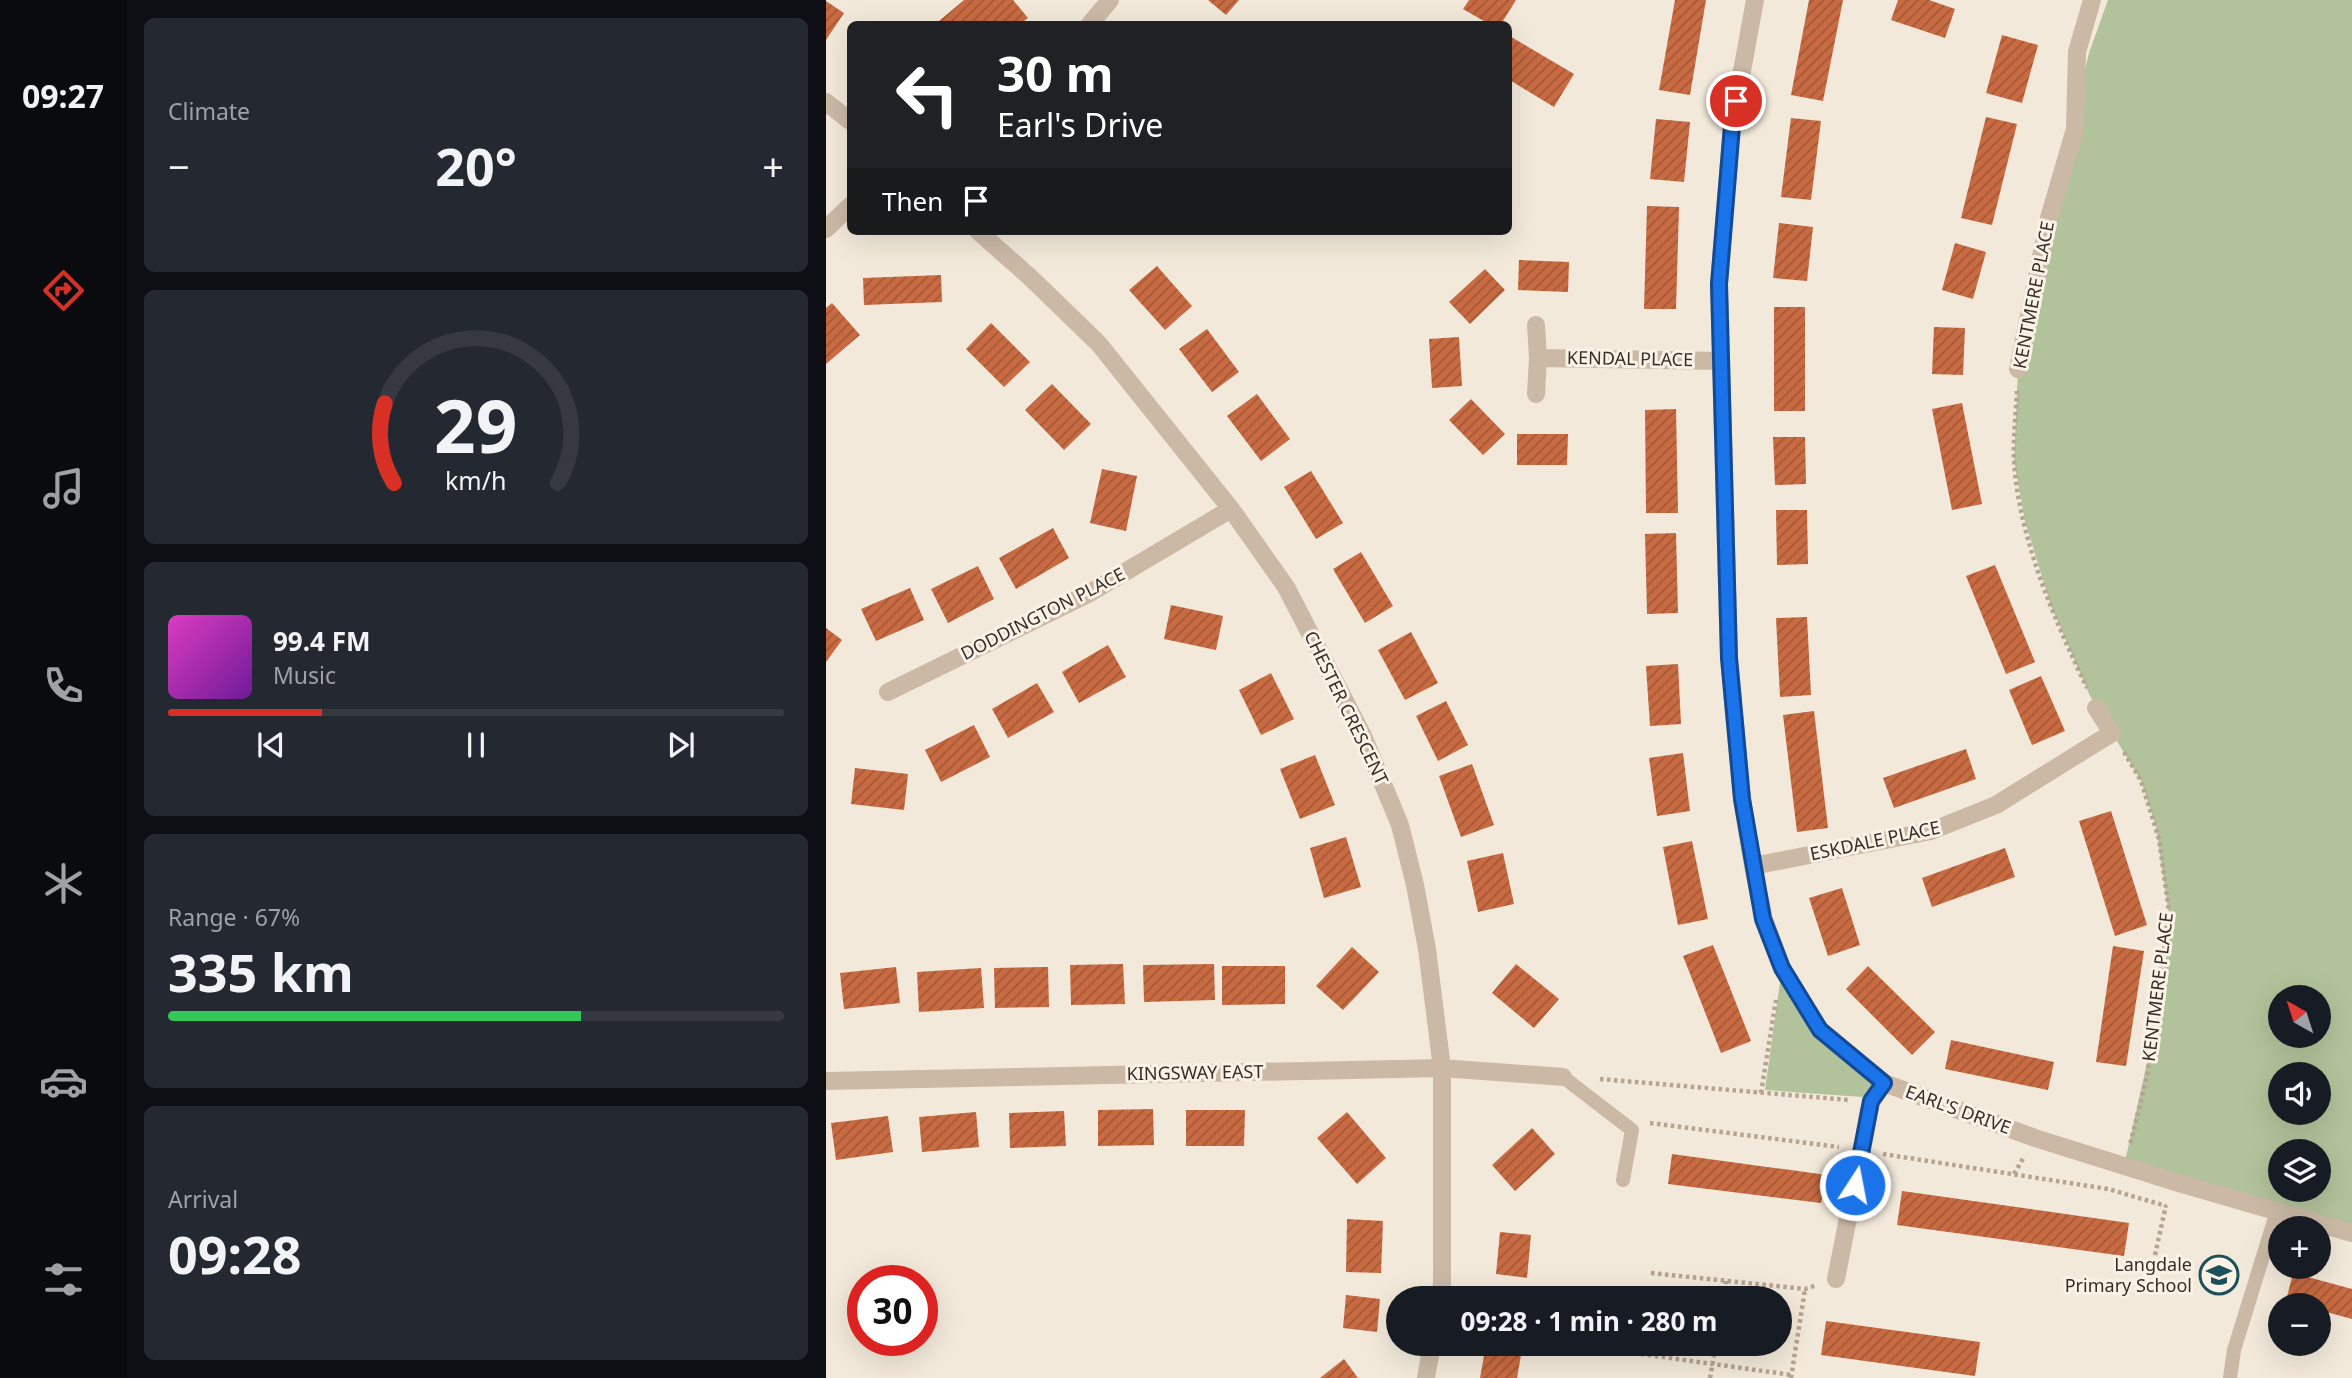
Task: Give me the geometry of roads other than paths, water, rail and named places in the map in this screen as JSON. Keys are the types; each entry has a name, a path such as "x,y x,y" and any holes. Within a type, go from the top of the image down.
{"street":[{"path":"1092,21 1110,0"},
{"name":"EARL'S DRIVE","path":"1755,0 1732,126 1719,284 1729,658 1742,799 1753,866 1763,919 1782,968 1820,1030 1884,1083 1972,1116 2124,1166 2352,1233"},
{"name":"KENTMERE PLACE","path":"2018,369 2049,218 2075,129 2077,52 2085,2"},
{"path":"826,102 847,119"},
{"path":"826,229 847,209"},
{"name":"CHESTER CRESCENT","path":"982,235 1099,344 1231,509 1286,587 1363,736 1400,825 1427,949 1442,1068 1442,1286"},
{"path":"1536,325 1536,394"},
{"name":"KENDAL PLACE","path":"1538,358 1721,361"},
{"name":"DODDINGTON PLACE","path":"888,692 1088,594 1231,509"},
{"name":"ESKDALE PLACE","path":"1753,866 1931,831 1996,805 2112,733 2096,708"},
{"name":"KINGSWAY EAST","path":"826,1081 1442,1068 1563,1077"},
{"path":"1836,1279 1856,1150 1871,1101 1884,1083"},
{"path":"1426,1378 1430,1356"}],"lane":[{"path":"1563,1077 1632,1130 1623,1180"},
{"path":"2230,1378 2234,1350 2277,1211"}],"place":[{"name":"Langdale Primary School","path":"2219,1275"}]}
